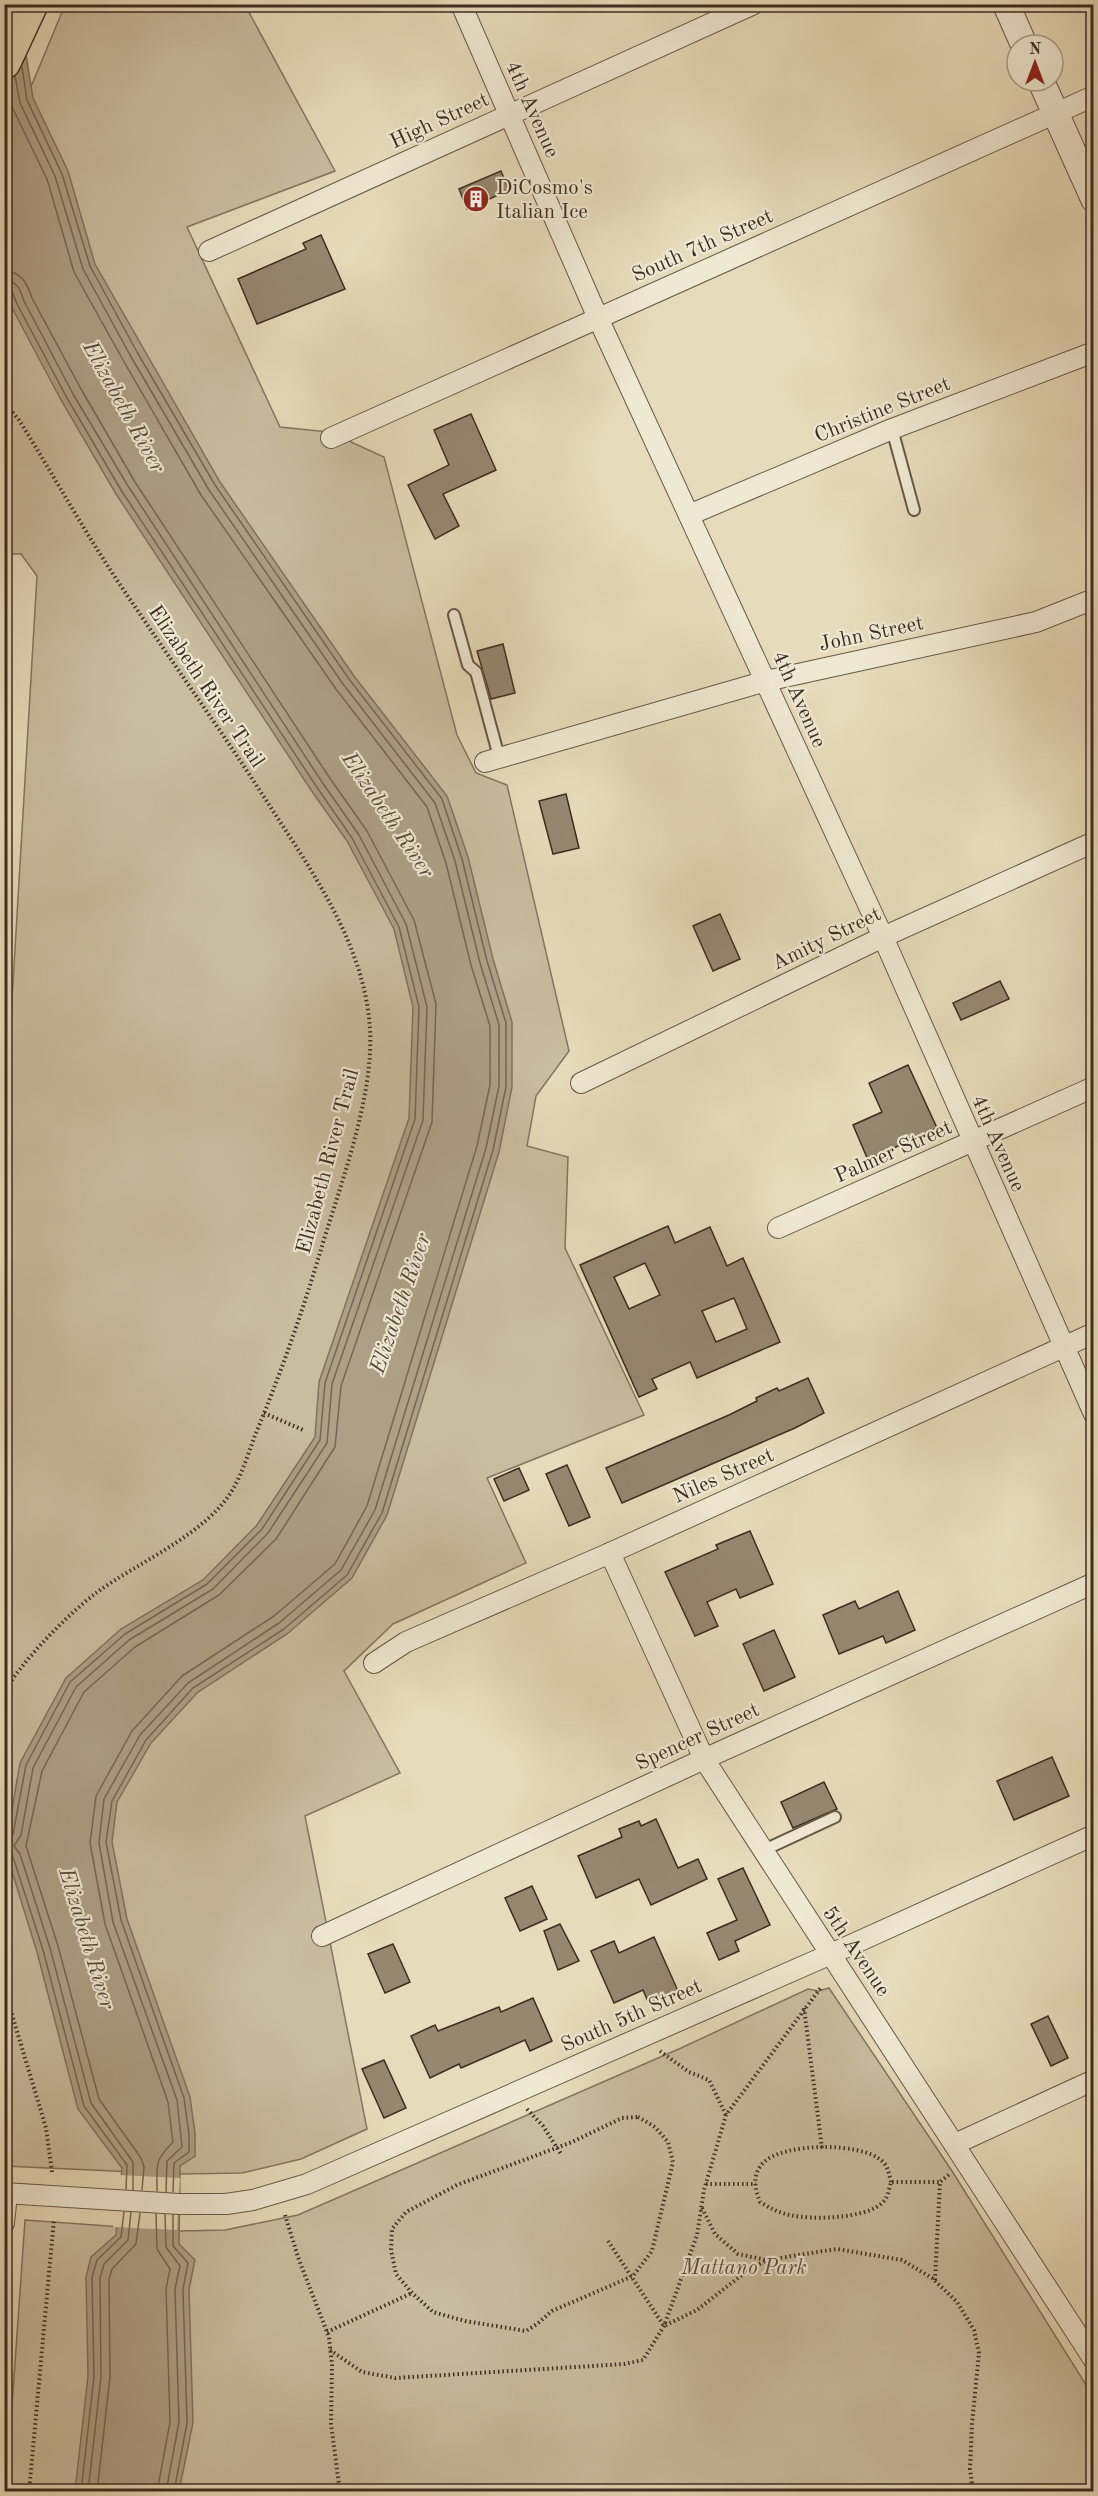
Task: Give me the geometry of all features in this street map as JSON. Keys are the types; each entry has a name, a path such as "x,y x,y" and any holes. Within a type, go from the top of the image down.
{"highway":[{"path":"4,62 31,4"}],"street":[{"name":"4th Avenue","path":"461,4 598,318 883,937 1094,1414"},
{"name":"High Street","path":"209,251 754,4"},
{"path":"1006,4 1019,33"},
{"path":"1046,93 1094,199"},
{"name":"South 7th Street","path":"331,438 1094,96"},
{"name":"Christine Street","path":"689,515 892,429 1094,352"},
{"name":"John Street","path":"492,760 766,681 1036,622 1094,599"},
{"name":"Amity Street","path":"581,1083 883,937 1094,842"},
{"name":"Palmer Street","path":"778,1228 1094,1087"},
{"name":"Niles Street","path":"374,1663 406,1642 610,1553 1094,1334"},
{"name":"5th Avenue","path":"610,1553 704,1759 1093,2360"},
{"name":"Spencer Street","path":"322,1936 704,1759 1094,1583"},
{"name":"South 5th Street","path":"6,2194 178,2204 226,2204 253,2200 307,2184 831,1954 1094,1835"},
{"path":"955,2144 1094,2080"},
{"path":"4,2223 6,2194"}],"lane":[{"path":"892,429 914,510"},
{"path":"453,615 468,665 476,672 492,760"},
{"path":"762,1851 835,1817"}],"path":[{"name":"Elizabeth River Trail","path":"4,409 13,412 19,420 112,572 220,729 331,903 360,974 368,1009 370,1041 356,1127 306,1298 234,1488 220,1507 204,1522 90,1598 32,1655 4,1692"},
{"path":"264,1413 303,1430"},
{"path":"330,2350 362,2372 395,2378 625,2364 643,2360 664,2326 697,2235 706,2184 726,2115 804,2007 822,1986"},
{"path":"4,1988 46,2127 52,2172"},
{"path":"804,2007 822,2148"},
{"path":"660,2051 688,2072 709,2080 726,2115"},
{"path":"527,2109 561,2154"},
{"path":"638,2117 655,2127 668,2142 673,2162 652,2251 633,2276 582,2296 552,2311 526,2331 465,2321 433,2312 396,2274 391,2250 392,2229 406,2212 457,2185 558,2148 622,2118 638,2117"},
{"path":"822,2148 850,2148 871,2154 883,2161 888,2169 891,2182 883,2203 866,2211 842,2217 793,2216 772,2210 760,2202 756,2184 758,2171 763,2163 790,2150 822,2148"},
{"path":"891,2182 940,2182 951,2173"},
{"path":"935,2281 940,2182"},
{"path":"706,2184 756,2184"},
{"path":"702,2207 715,2234 738,2254 767,2260"},
{"path":"285,2215 299,2260 327,2332 330,2350 331,2424 340,2492"},
{"path":"29,2492 54,2219"},
{"path":"608,2241 664,2326"},
{"path":"664,2326 697,2310 747,2271 767,2260 837,2249 902,2260 935,2281 957,2302 974,2330 979,2353 970,2469 973,2492"},
{"path":"327,2332 412,2293"}],"green space":[{"path":"65,5 245,5 335,171 187,227 280,427 329,432 384,457 457,735 476,773 507,785 569,1051 536,1096 527,1146 568,1157 565,1248 644,1415 487,1478 526,1563 393,1624 344,1671 400,1773 305,1816 367,2129 301,2159 242,2173 179,2174 4,2166 4,1136 37,576 21,554 5,554 5,139 33,82"},
{"name":"Mattano Park","path":"829,1988 952,2171 1093,2396 1093,2491 6,2492 25,2220 179,2231 225,2230 298,2215 681,2048 808,1989 819,1991"}],"water":[{"name":"Elizabeth River","path":"4,5 18,5 33,98 68,171 95,264 220,482 354,676 447,796 468,857 493,959 512,1022 512,1087 499,1152 387,1515 352,1578 287,1634 198,1692 151,1743 117,1802 112,1842 127,1919 190,2097 195,2133 195,2156 180,2166 179,2244 195,2260 189,2289 193,2423 179,2491 75,2491 88,2376 86,2277 91,2257 116,2235 122,2168 78,2109 37,1952 5,1849 20,1763 66,1678 121,1629 203,1580 257,1525 315,1437 319,1382 409,1118 413,1007 394,929 347,841 116,494 61,400 11,306 4,285"}],"pier":[{"path":"118,2175 180,2178 177,2230 113,2227"}],"building":[{"name":"DiCosmo's Italian Ice","path":"501,171 509,190 467,209 459,189"},
{"path":"321,235 345,289 257,324 238,279 306,249 303,243"},
{"path":"471,414 496,470 443,494 459,526 435,539 408,485 449,465 434,430"},
{"path":"503,644 515,693 491,699 477,651"},
{"path":"566,794 579,848 553,854 539,801"},
{"path":"720,914 740,959 713,971 693,926"},
{"path":"1000,981 1009,999 961,1020 953,1003"},
{"path":"908,1065 937,1128 868,1160 853,1125 882,1112 869,1083"},
{"path":"668,1226 675,1243 710,1227 727,1266 743,1258 780,1342 697,1378 690,1362 652,1379 657,1389 639,1397 580,1265","holes":["645,1263 660,1295 629,1309 614,1277","734,1298 747,1329 716,1342 702,1311"]},
{"path":"808,1378 824,1413 795,1428 622,1503 606,1468 729,1415 777,1388 779,1391"},
{"path":"567,1465 590,1517 569,1526 546,1474"},
{"path":"519,1468 529,1490 504,1501 494,1479"},
{"path":"750,1531 773,1584 740,1598 736,1589 707,1602 718,1626 695,1636 665,1572 718,1549 716,1545"},
{"path":"898,1591 915,1630 886,1643 883,1636 839,1654 823,1615 855,1601 859,1609"},
{"path":"774,1630 795,1677 764,1691 743,1644"},
{"path":"1052,1757 1069,1796 1014,1820 997,1781"},
{"path":"824,1782 837,1809 793,1828 781,1802"},
{"path":"656,1819 678,1868 698,1859 707,1879 651,1905 639,1879 596,1898 578,1856 622,1837 619,1829 639,1821 641,1826"},
{"path":"743,1868 770,1925 735,1941 739,1951 719,1960 707,1933 737,1920 718,1879"},
{"path":"532,1886 547,1919 520,1931 505,1898"},
{"path":"560,1924 579,1961 558,1970 544,1931"},
{"path":"654,1937 678,1991 649,2004 643,1990 614,2003 591,1951 614,1941 619,1953"},
{"path":"393,1944 410,1982 385,1993 368,1954"},
{"path":"533,1998 552,2041 530,2051 525,2040 461,2068 459,2064 430,2078 411,2036 435,2025 438,2031 499,2007 501,2012"},
{"path":"1048,2016 1068,2058 1051,2066 1031,2024"},
{"path":"384,2060 406,2108 384,2118 362,2069"}],"place":[{"name":"DiCosmo's Italian Ice","path":"476,199"}]}
